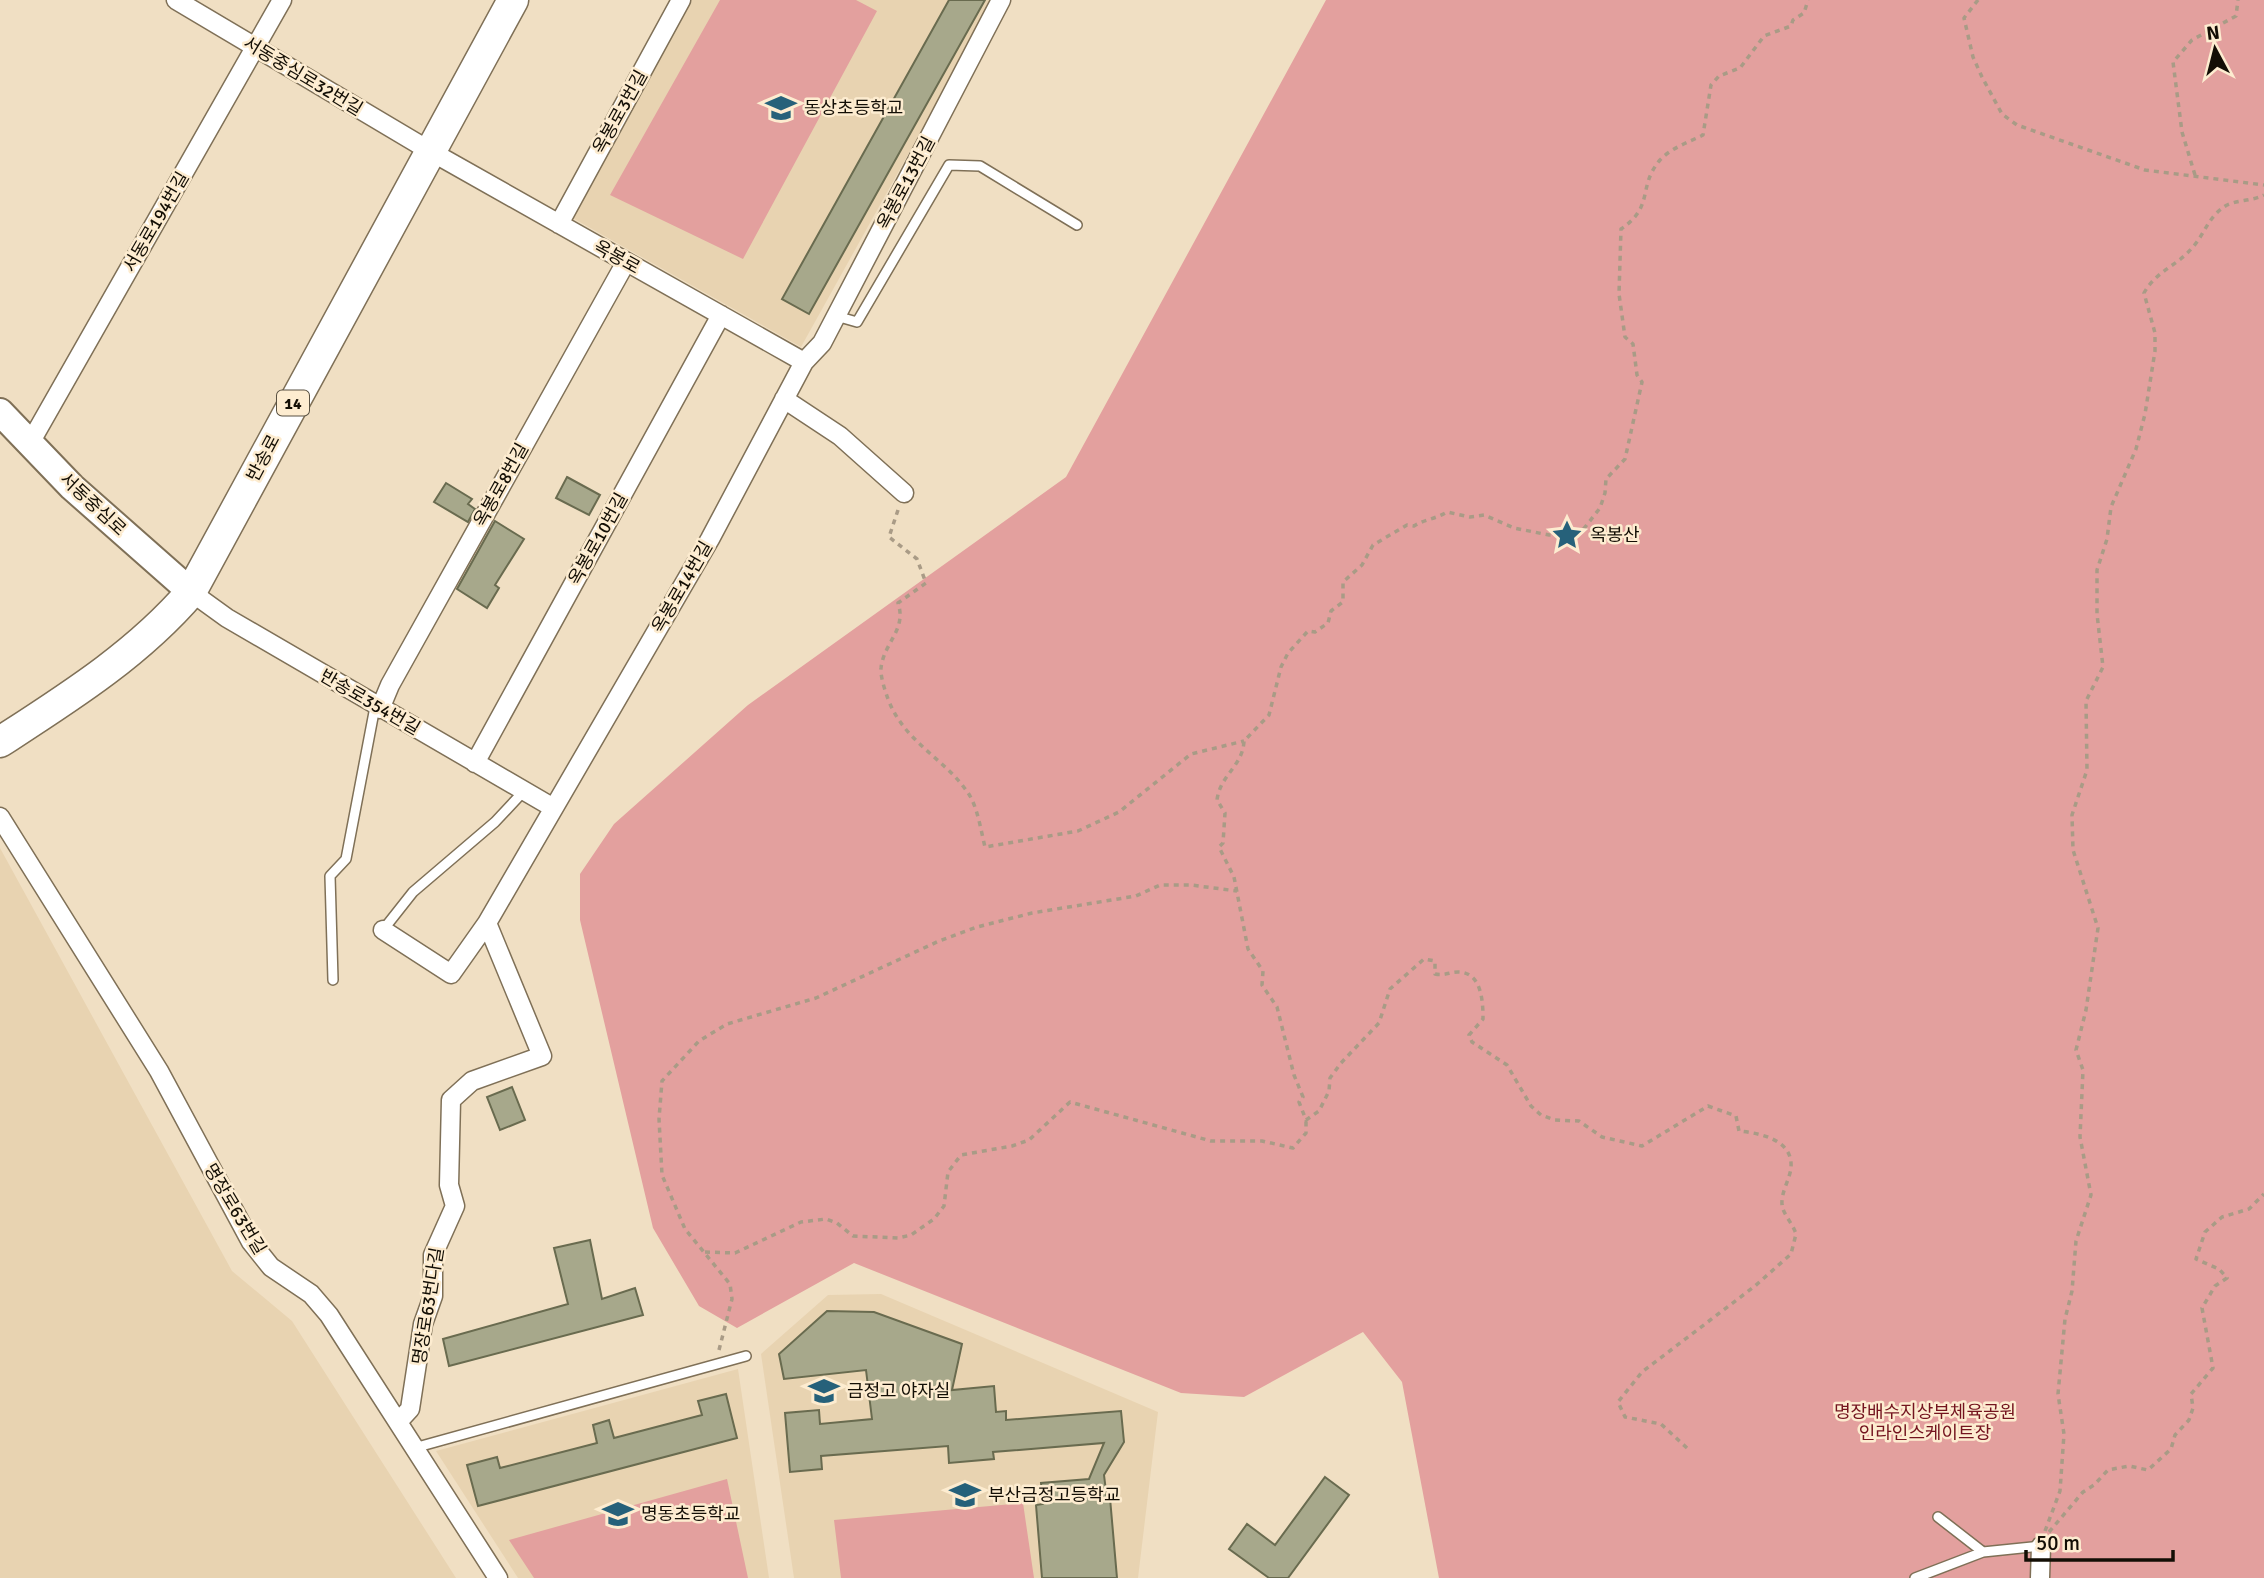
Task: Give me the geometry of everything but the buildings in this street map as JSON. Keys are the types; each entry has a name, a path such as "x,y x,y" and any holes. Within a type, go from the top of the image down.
{"main road":[{"name":"반송로","path":"0,742 114,665 171,615 191,592 513,0"}],"street":[{"name":"서동중심로32번길","path":"176,0 430,151"},
{"name":"서동로194번길","path":"30,443 282,0"},
{"name":"옥봉로3번길","path":"559,224 681,0"},
{"name":"옥봉로13번길","path":"804,362 822,343 1001,0"},
{"name":"옥봉로","path":"430,151 804,362"},
{"name":"옥봉로8번길","path":"380,709 390,685 625,262"},
{"name":"옥봉로10번길","path":"475,763 721,316"},
{"name":"옥봉로14번길","path":"552,807 710,539 804,362"},
{"path":"784,399 840,436 904,493"},
{"name":"서동중심로","path":"0,412 72,487 191,592"},
{"name":"반송로354번길","path":"191,592 228,618 380,709 552,807"},
{"path":"383,930 451,974 487,923 552,807"},
{"name":"명장로63번길","path":"0,817 159,1072 251,1242 271,1267 311,1294 329,1315 498,1578"},
{"name":"명장로63번다길","path":"398,1422 410,1409 423,1324 433,1296 433,1255 455,1206 449,1185 451,1100 472,1081 542,1056 487,923"},
{"path":"2040,1578 2041,1546"}],"lane":[{"path":"836,316 856,322 949,164 980,166 1077,225"},
{"path":"333,980 330,876 346,859 374,712 380,709"},
{"path":"383,930 413,892 495,822 524,791"},
{"path":"414,1448 716,1362 746,1356"},
{"path":"1938,1517 1983,1552"},
{"path":"1915,1578 1983,1552 2041,1546"}],"path":[{"path":"904,493 889,537 917,559 926,583 898,603 902,614 900,627 881,668 888,699 919,747 940,762 972,799 985,847 1078,831 1119,812 1191,754 1244,741 1269,715 1281,667 1288,653 1308,631 1315,632 1328,623 1331,611 1343,602 1343,582 1362,565 1373,545 1407,525 1414,526 1424,519 1440,517 1447,512 1470,517 1484,514 1514,528 1549,535 1574,535 1582,531 1600,508 1606,479 1625,459 1642,382 1637,375 1633,344 1625,337 1619,294 1620,229 1640,213 1647,182 1661,160 1703,135 1711,85 1719,76 1740,68 1764,36 1791,26 1793,20 1804,13 1808,0"},
{"path":"1978,0 1967,9 1965,25 1973,57 2002,114 2017,125 2145,170 2264,185"},
{"path":"2195,175 2182,132 2173,62 2192,40 2236,16 2238,0"},
{"path":"2041,1546 2048,1515 2060,1491 2064,1434 2057,1394 2065,1319 2072,1291 2076,1241 2091,1195 2080,1137 2083,1070 2076,1050 2086,1010 2098,928 2073,849 2072,822 2087,770 2087,701 2103,667 2097,614 2097,570 2107,539 2110,507 2136,449 2145,414 2155,333 2144,293 2151,281 2194,246 2211,218 2228,204 2252,201 2264,195"},
{"path":"705,1252 735,1253 801,1222 826,1219 837,1223 853,1236 898,1238 911,1235 934,1219 944,1206 947,1172 961,1155 1012,1146 1029,1140 1070,1102 1225,1143 1262,1141 1293,1148 1306,1133 1306,1120 1299,1102 1303,1097 1302,1089 1294,1075 1277,1007 1268,997 1260,978 1263,971 1248,949 1238,912 1234,877 1219,848 1223,843 1226,827 1225,813 1217,800 1222,781 1244,755 1244,741"},
{"path":"716,1362 732,1299 730,1284 677,1216 662,1175 659,1119 662,1081 699,1041 727,1024 816,998 939,941 976,927 1032,913 1136,896 1160,885 1191,885 1237,891"},
{"path":"1306,1120 1319,1111 1328,1091 1330,1078 1340,1063 1379,1023 1390,989 1424,959 1435,961 1435,974 1459,972 1476,983 1483,997 1483,1019 1469,1035 1472,1042 1507,1065 1531,1106 1541,1115 1555,1120 1578,1121 1602,1137 1642,1146 1702,1108 1715,1106 1736,1116 1739,1131 1753,1132 1786,1147 1791,1166 1782,1208 1796,1234 1791,1254 1755,1286 1642,1372 1618,1402 1625,1417 1661,1424 1687,1448"},
{"path":"2041,1546 2055,1523 2108,1470 2129,1466 2148,1470 2171,1448 2175,1435 2189,1420 2193,1408 2191,1394 2213,1368 2202,1308 2215,1286 2227,1278 2219,1269 2196,1259 2196,1252 2205,1232 2222,1217 2249,1209 2264,1194"}],"shaded area":[{"name":"동상초등학교","path":"688,0 994,0 801,347 569,216"},
{"path":"0,848 232,1271 292,1321 456,1578 0,1578"},
{"name":"부산금정고등학교","path":"881,1294 1158,1412 1138,1578 794,1578 761,1354 828,1295"},
{"name":"명동초등학교","path":"738,1369 769,1578 518,1578 436,1451"}],"green space":[{"path":"720,0 856,0 877,11 743,259 610,195"},
{"name":"명장배수지상부체육공원 인라인스케이트장","path":"1326,0 2264,0 2264,1578 1439,1578 1402,1382 1363,1332 1244,1397 1181,1393 854,1263 737,1328 699,1306 653,1228 580,920 580,874 614,824 748,705 1066,477"},
{"path":"727,1479 748,1578 534,1578 509,1540"},
{"path":"1023,1503 1034,1578 841,1578 834,1520"}],"place":[{"name":"동상초등학교","path":"781,108"},
{"name":"옥봉산","path":"1567,535"},
{"name":"금정고 야자실","path":"824,1391"},
{"name":"부산금정고등학교","path":"965,1495"},
{"name":"명동초등학교","path":"618,1514"}]}
